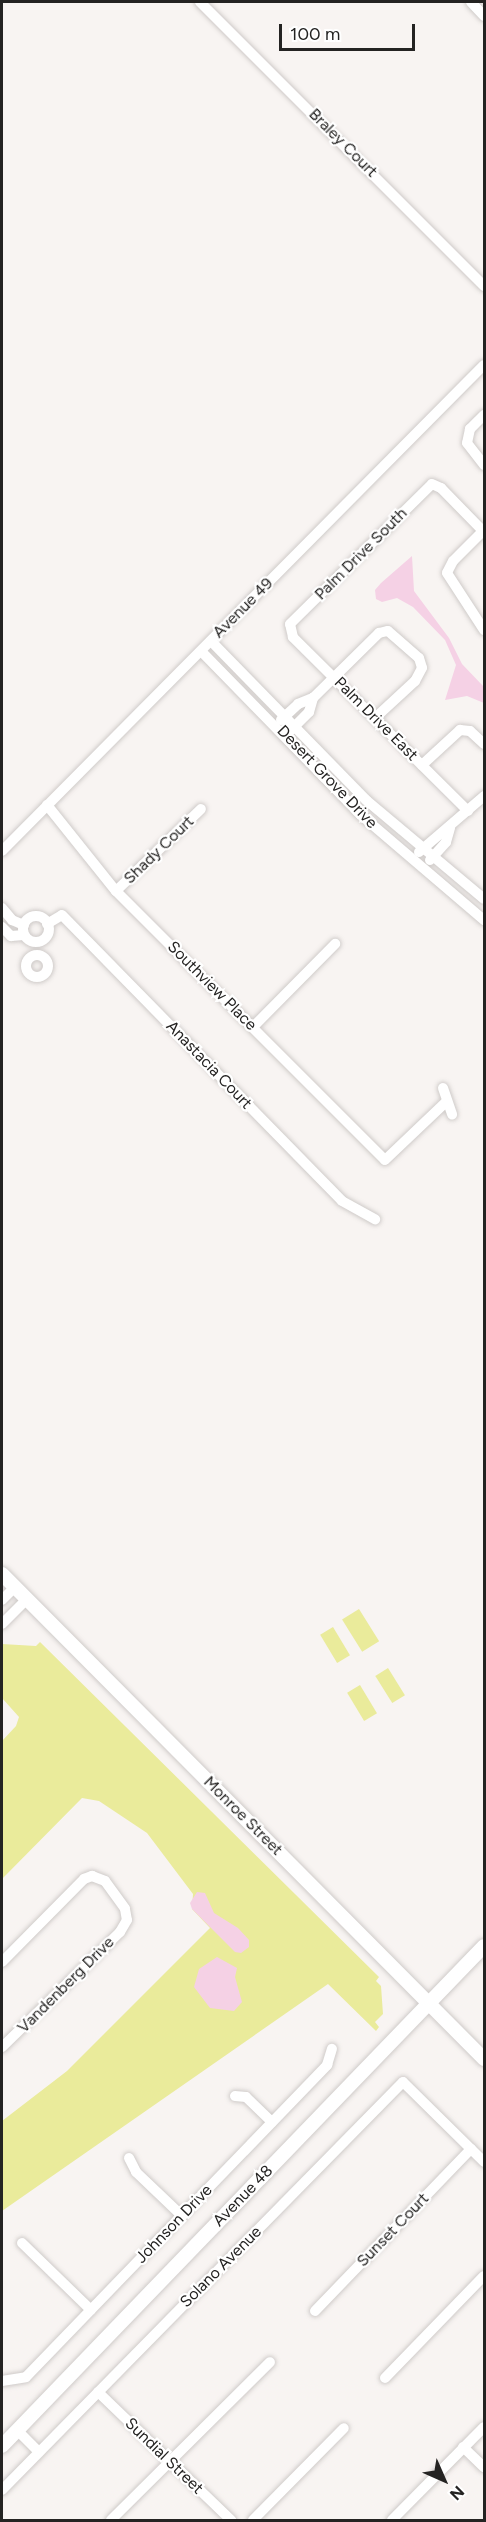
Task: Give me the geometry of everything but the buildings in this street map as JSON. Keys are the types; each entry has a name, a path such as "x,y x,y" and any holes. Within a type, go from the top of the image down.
{"main road":[{"name":"Monroe Street","path":"2,1574 484,2059"},
{"name":"Avenue 48","path":"2,2446 484,1946"}],"street":[{"name":"Braley Court","path":"200,2 484,286"},
{"path":"471,2 484,16"},
{"name":"Avenue 49","path":"2,850 484,365"},
{"path":"484,415 470,429 466,443 484,465"},
{"name":"Palm Drive South","path":"290,624 432,484 441,488 484,531"},
{"path":"484,531 453,561 447,573 484,630"},
{"name":"Palm Drive East","path":"290,624 293,637 468,811"},
{"path":"276,725 298,704 313,698 379,633 388,631 398,637 419,658 421,674 375,718"},
{"name":"Desert Grove Drive","path":"211,641 366,800 484,899"},
{"name":"Desert Grove Drive","path":"201,651 286,735 361,815 414,858 484,921"},
{"path":"286,735 309,712 313,698"},
{"path":"422,765 460,730 470,731 484,744"},
{"path":"414,858 484,796"},
{"name":"Southview Place","path":"47,805 116,891 385,1160 446,1102"},
{"name":"Shady Court","path":"116,891 201,809"},
{"path":"423,866 446,842 450,828"},
{"path":"2,908 36,942 37,954"},
{"name":"Anastacia Court","path":"24,930 35,916 47,924 62,915 342,1201 375,1219"},
{"path":"36,942 45,938 47,924"},
{"path":"2,927 11,936 24,930"},
{"path":"253,1027 335,944"},
{"path":"443,1088 452,1114"},
{"path":"2,1600 15,1587"},
{"path":"2,1624 27,1599"},
{"name":"Vandenberg Drive","path":"2,1962 84,1879 92,1876 105,1881 116,1895 127,1920 3,2044"},
{"name":"Johnson Drive","path":"2,2381 26,2377 327,2065 332,2049"},
{"name":"Solano Avenue","path":"2,2490 403,2082 471,2149"},
{"path":"235,2097 246,2097 272,2122"},
{"path":"471,2149 484,2162"},
{"name":"Sunset Court","path":"315,2311 471,2149"},
{"path":"129,2158 136,2172 182,2216"},
{"path":"22,2243 91,2310"},
{"path":"385,2378 484,2276"},
{"path":"111,2520 167,2461 270,2362"},
{"name":"Sundial Street","path":"98,2392 167,2461 231,2520"},
{"path":"392,2520 484,2427"},
{"path":"253,2520 344,2428"},
{"path":"17,2430 39,2452"},
{"path":"464,2446 484,2467"}],"green space":[{"path":"359,1609 379,1641 362,1652 342,1620"},
{"path":"333,1627 350,1655 337,1663 320,1635"},
{"path":"40,1642 379,1977 376,1981 381,1986 383,2014 375,2022 379,2027 376,2031 328,1984 2,2211 2,2121 67,2071 210,1928 192,1909 193,1894 147,1833 99,1801 82,1798 2,1879 2,1741 16,1726 19,1717 2,1698 2,1644 36,1646"},
{"path":"388,1668 405,1695 392,1703 375,1676"},
{"path":"360,1685 377,1713 364,1721 347,1693"}],"shaded area":[{"path":"412,556 414,591 449,638 462,664 484,687 484,703 467,696 445,700 456,665 445,640 413,607 397,598 382,602 376,599 375,590"},
{"path":"197,1892 205,1893 214,1913 238,1928 249,1940 249,1947 241,1953 235,1952 192,1909 190,1903"},
{"path":"217,1957 237,1968 235,1977 242,2002 234,2011 210,2008 194,1987 199,1969"}]}
